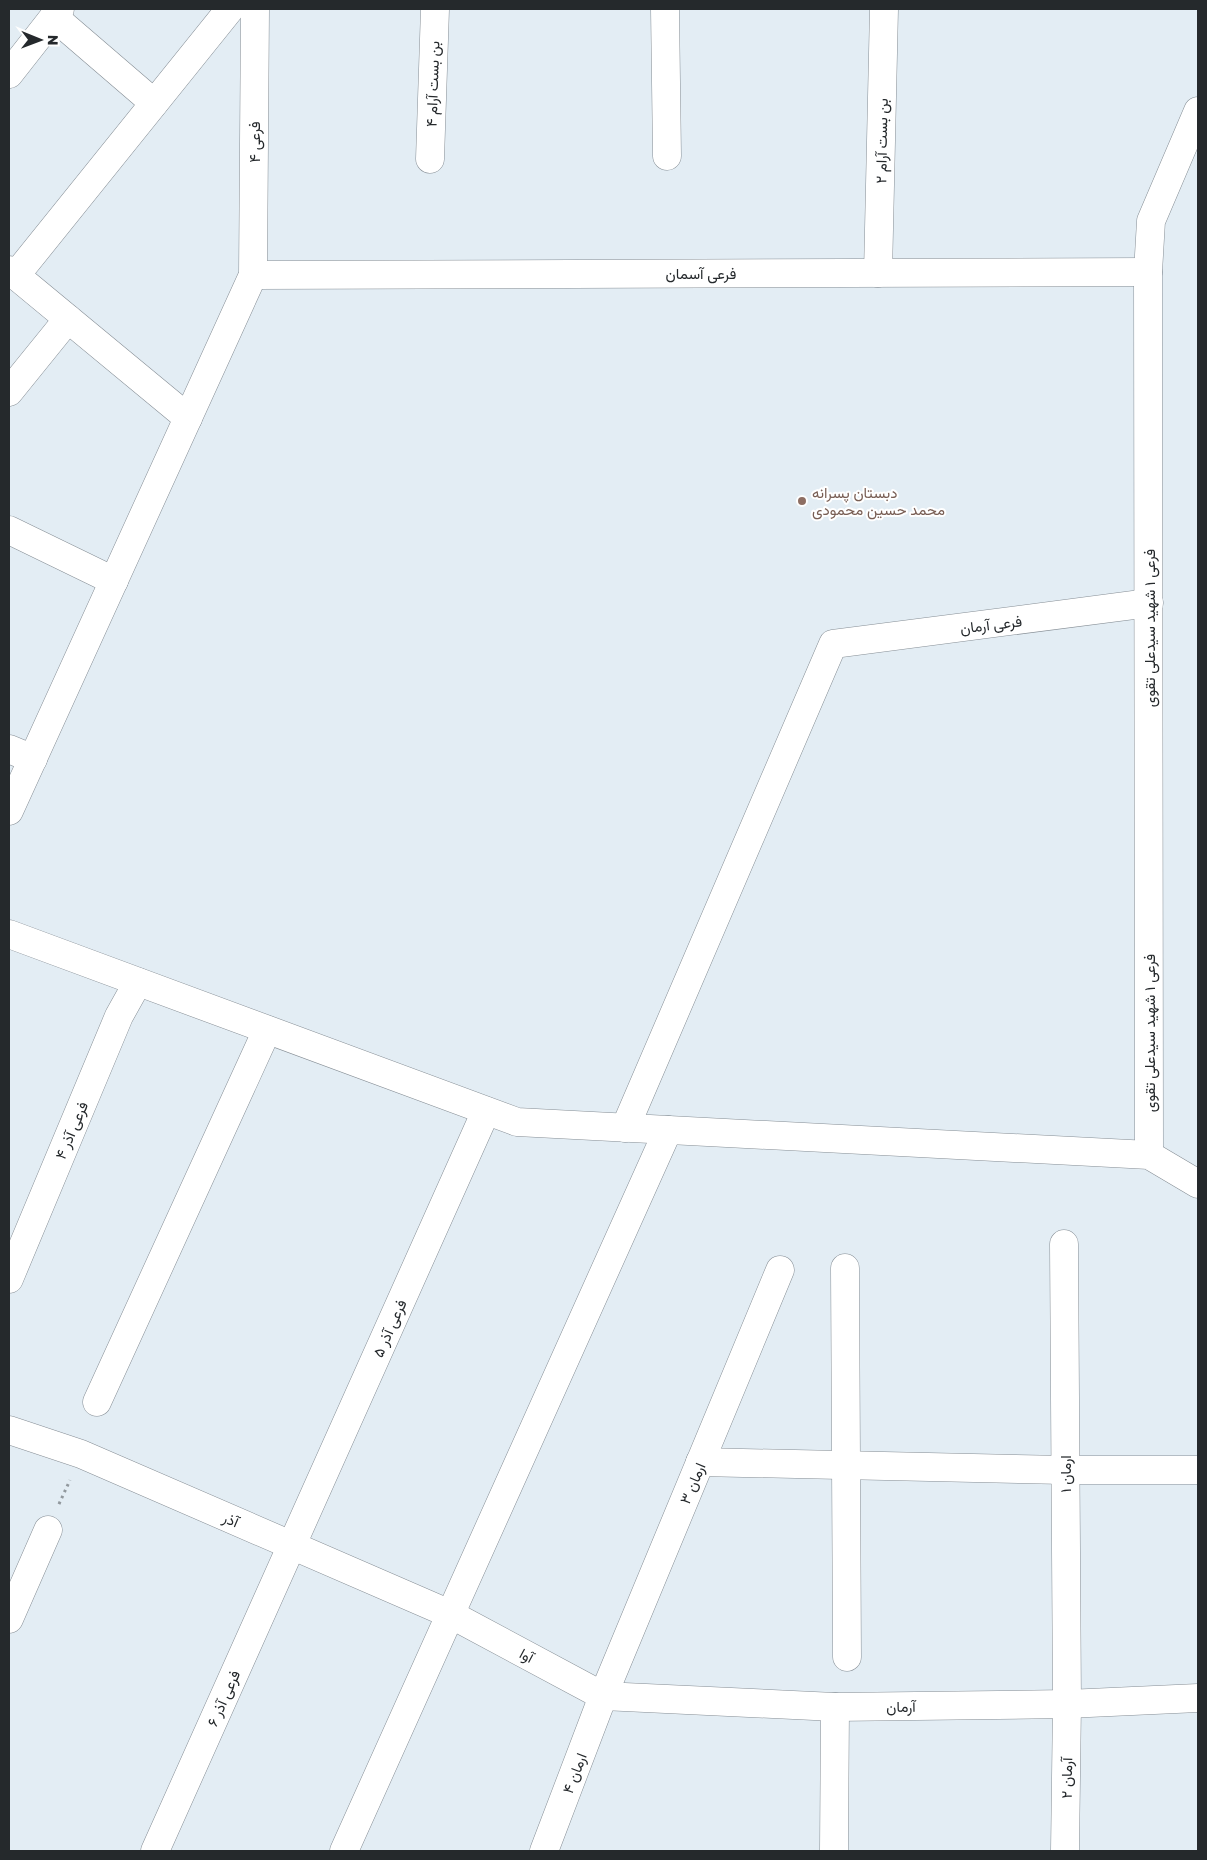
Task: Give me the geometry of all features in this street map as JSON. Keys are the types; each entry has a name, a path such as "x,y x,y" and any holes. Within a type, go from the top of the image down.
{"street":[{"path":"188,418 12,273 230,9"},
{"name":"فرعی ۴","path":"253,275 255,9"},
{"name":"بن بست آرام ۴","path":"430,159 435,9"},
{"path":"666,9 667,156"},
{"name":"بن بست آرام ۲","path":"878,273 884,9"},
{"path":"9,74 57,13 154,103"},
{"name":"فرعی ۱ شهید سیدعلی تقوی","path":"1149,1155 1148,272 1151,221 1198,111"},
{"name":"فرعی آسمان","path":"253,275 1148,272"},
{"path":"9,812 21,754 114,581 253,275"},
{"path":"9,392 68,319"},
{"path":"9,530 114,581"},
{"name":"فرعی آرمان","path":"625,1128 833,644 1148,603"},
{"path":"9,934 517,1122 1149,1155 1198,1184"},
{"name":"فرعی آذر ۴","path":"9,1279 119,1016 138,982"},
{"path":"97,1402 267,1030"},
{"name":"فرعی آذر ۵","path":"292,1546 486,1111"},
{"path":"344,1851 668,1130"},
{"name":"ارمان ۱","path":"1064,1244 1067,1704"},
{"path":"845,1268 846,1657"},
{"name":"ارمان ۳","path":"603,1696 780,1270"},
{"name":"آذر","path":"9,1430 81,1454 450,1614"},
{"path":"700,1462 1066,1470 1198,1470"},
{"path":"9,1619 48,1530"},
{"name":"فرعی آذر ۶","path":"155,1851 292,1546"},
{"name":"آوا","path":"450,1614 603,1696"},
{"name":"آرمان","path":"603,1696 836,1707 1067,1704 1198,1698"},
{"name":"ارمان ۴","path":"544,1851 603,1696"},
{"name":"آرمان ۲","path":"1065,1851 1067,1704"},
{"path":"834,1851 836,1707"}],"path":[{"path":"48,1530 81,1454"}],"place":[{"name":"دبستان پسرانه محمد حسین محمودی","path":"802,501"}]}
